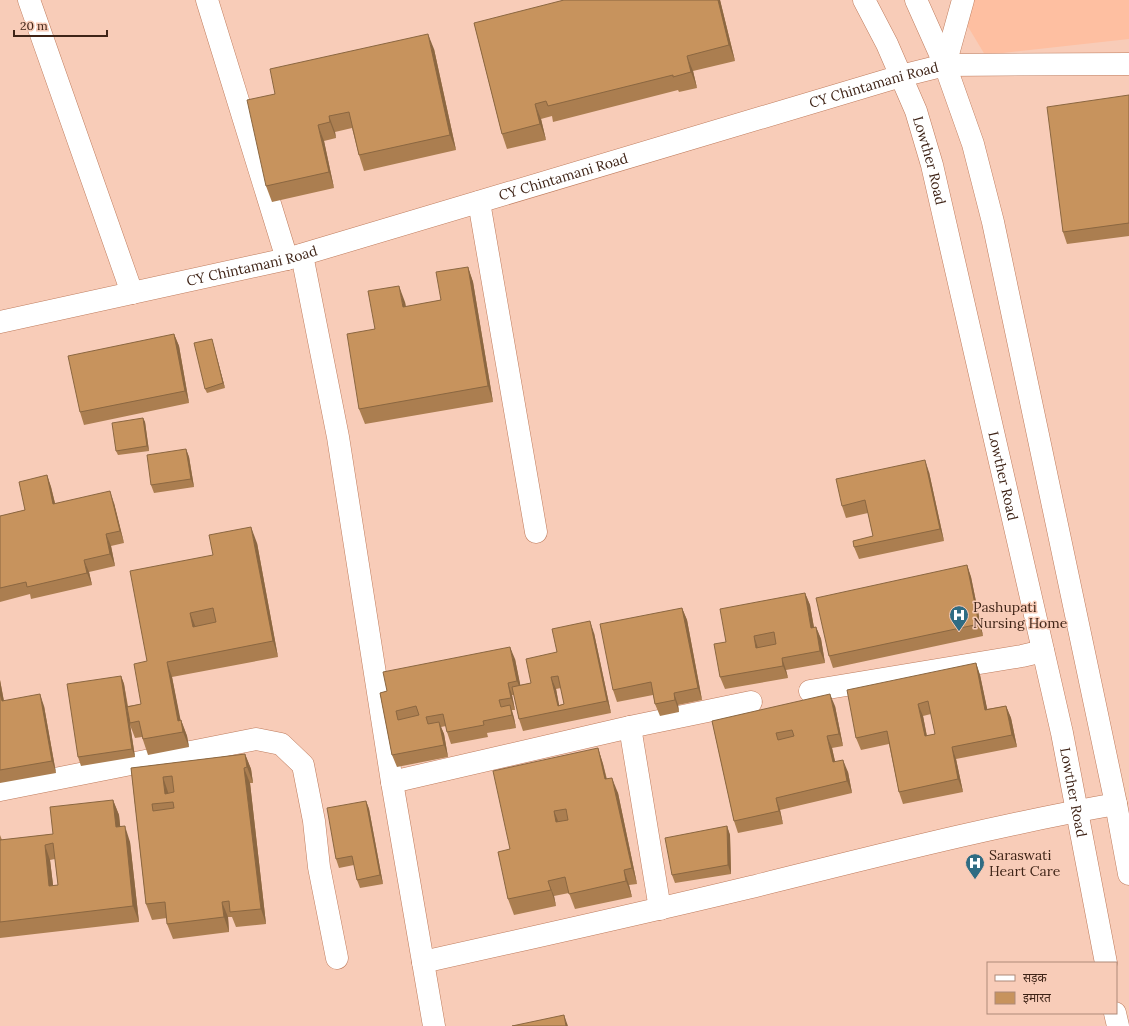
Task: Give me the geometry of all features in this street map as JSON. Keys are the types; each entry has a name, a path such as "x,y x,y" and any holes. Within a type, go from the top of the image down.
{"street":[{"path":"29,0 132,293"},
{"path":"207,0 294,257 338,437 392,782 434,1026"},
{"name":"Lowther Road","path":"864,0 887,44 916,110 932,165 1062,732 1106,962"},
{"path":"916,0 945,65 973,144 993,222 1116,804 1129,874"},
{"path":"945,65 963,0"},
{"name":"CY Chintamani Road","path":"0,322 294,257 901,76 945,65 1129,64"},
{"path":"480,202 536,532"},
{"path":"810,691 1022,656 1043,651"},
{"path":"392,782 630,727 751,702"},
{"path":"630,727 660,909"},
{"path":"0,790 256,739 281,744 303,765 314,821 319,867 337,958"},
{"path":"423,962 660,909 981,831 1116,804"},
{"path":"1115,1014 1118,1026"}],"shaded area":[{"path":"952,0 1129,0 1129,39 985,55"}],"building":[{"path":"564,0 718,0 729,45 687,56 691,72 673,77 673,75 548,106 546,101 535,104 540,124 502,134 474,23"},
{"path":"428,34 450,135 359,155 349,112 329,116 330,122 318,125 329,172 266,186 247,100 275,94 270,69"},
{"path":"1129,95 1129,223 1063,232 1047,107"},
{"path":"468,267 488,386 359,409 347,334 375,329 368,291 399,286 403,307 441,300 436,272"},
{"path":"174,334 185,391 80,412 68,356"},
{"path":"212,339 223,383 205,389 194,343"},
{"path":"143,418 147,446 116,451 112,423"},
{"path":"186,449 191,479 151,485 147,455"},
{"path":"925,460 940,529 854,547 853,541 873,536 865,500 842,506 836,479"},
{"path":"47,475 53,504 110,491 120,531 106,534 110,554 84,560 87,573 27,587 26,582 0,588 0,516 25,510 19,482"},
{"path":"251,527 273,641 167,662 178,721 181,720 183,732 143,739 139,721 130,723 127,707 141,704 134,664 147,661 130,571 213,555 209,535","holes":["213,608 216,622 193,627 190,613"]},
{"path":"967,565 979,624 829,656 816,598"},
{"path":"805,593 811,628 816,627 820,651 782,658 783,666 720,677 714,644 726,642 720,609","holes":["774,632 776,644 756,648 754,636"]},
{"path":"682,608 698,688 674,693 675,700 655,704 651,682 613,690 600,624"},
{"path":"590,621 607,701 519,719 512,687 531,683 526,659 557,652 552,629","holes":["558,676 564,704 558,706 551,677"]},
{"path":"510,647 517,681 508,683 511,698 499,700 501,707 510,705 512,715 483,721 484,725 447,732 443,714 426,717 428,724 439,722 444,745 392,755 380,693 387,691 383,672","holes":["416,706 419,715 398,720 396,711"]},
{"path":"976,663 985,710 1006,706 1012,735 952,747 958,779 899,792 887,731 856,738 847,690","holes":["928,701 935,734 925,736 918,704"]},
{"path":"121,676 132,749 78,757 67,684"},
{"path":"0,693 2,701 40,694 52,761 0,770"},
{"path":"830,694 839,734 827,736 833,762 843,760 847,781 776,798 779,811 734,821 712,721","holes":["792,730 794,736 778,740 776,733"]},
{"path":"598,748 605,779 612,778 632,868 624,870 626,881 569,894 565,877 548,881 551,890 508,899 498,852 510,849 493,771","holes":["566,809 568,820 556,822 554,811"]},
{"path":"245,754 247,767 244,768 261,909 230,912 229,901 222,902 224,917 167,924 165,902 146,904 131,768","holes":["172,776 174,792 165,794 163,777","173,802 174,808 153,811 152,804"]},
{"path":"113,800 116,827 125,826 133,906 0,922 0,840 53,834 50,807","holes":["53,843 58,885 49,886 45,845"]},
{"path":"366,801 380,875 357,880 352,856 336,859 327,808"},
{"path":"727,826 728,865 672,875 665,838"},
{"path":"564,1015 566,1026 512,1026"}],"place":[{"name":"Pashupati Nursing Home","path":"959,632"},
{"name":"Saraswati Heart Care","path":"975,880"}]}
